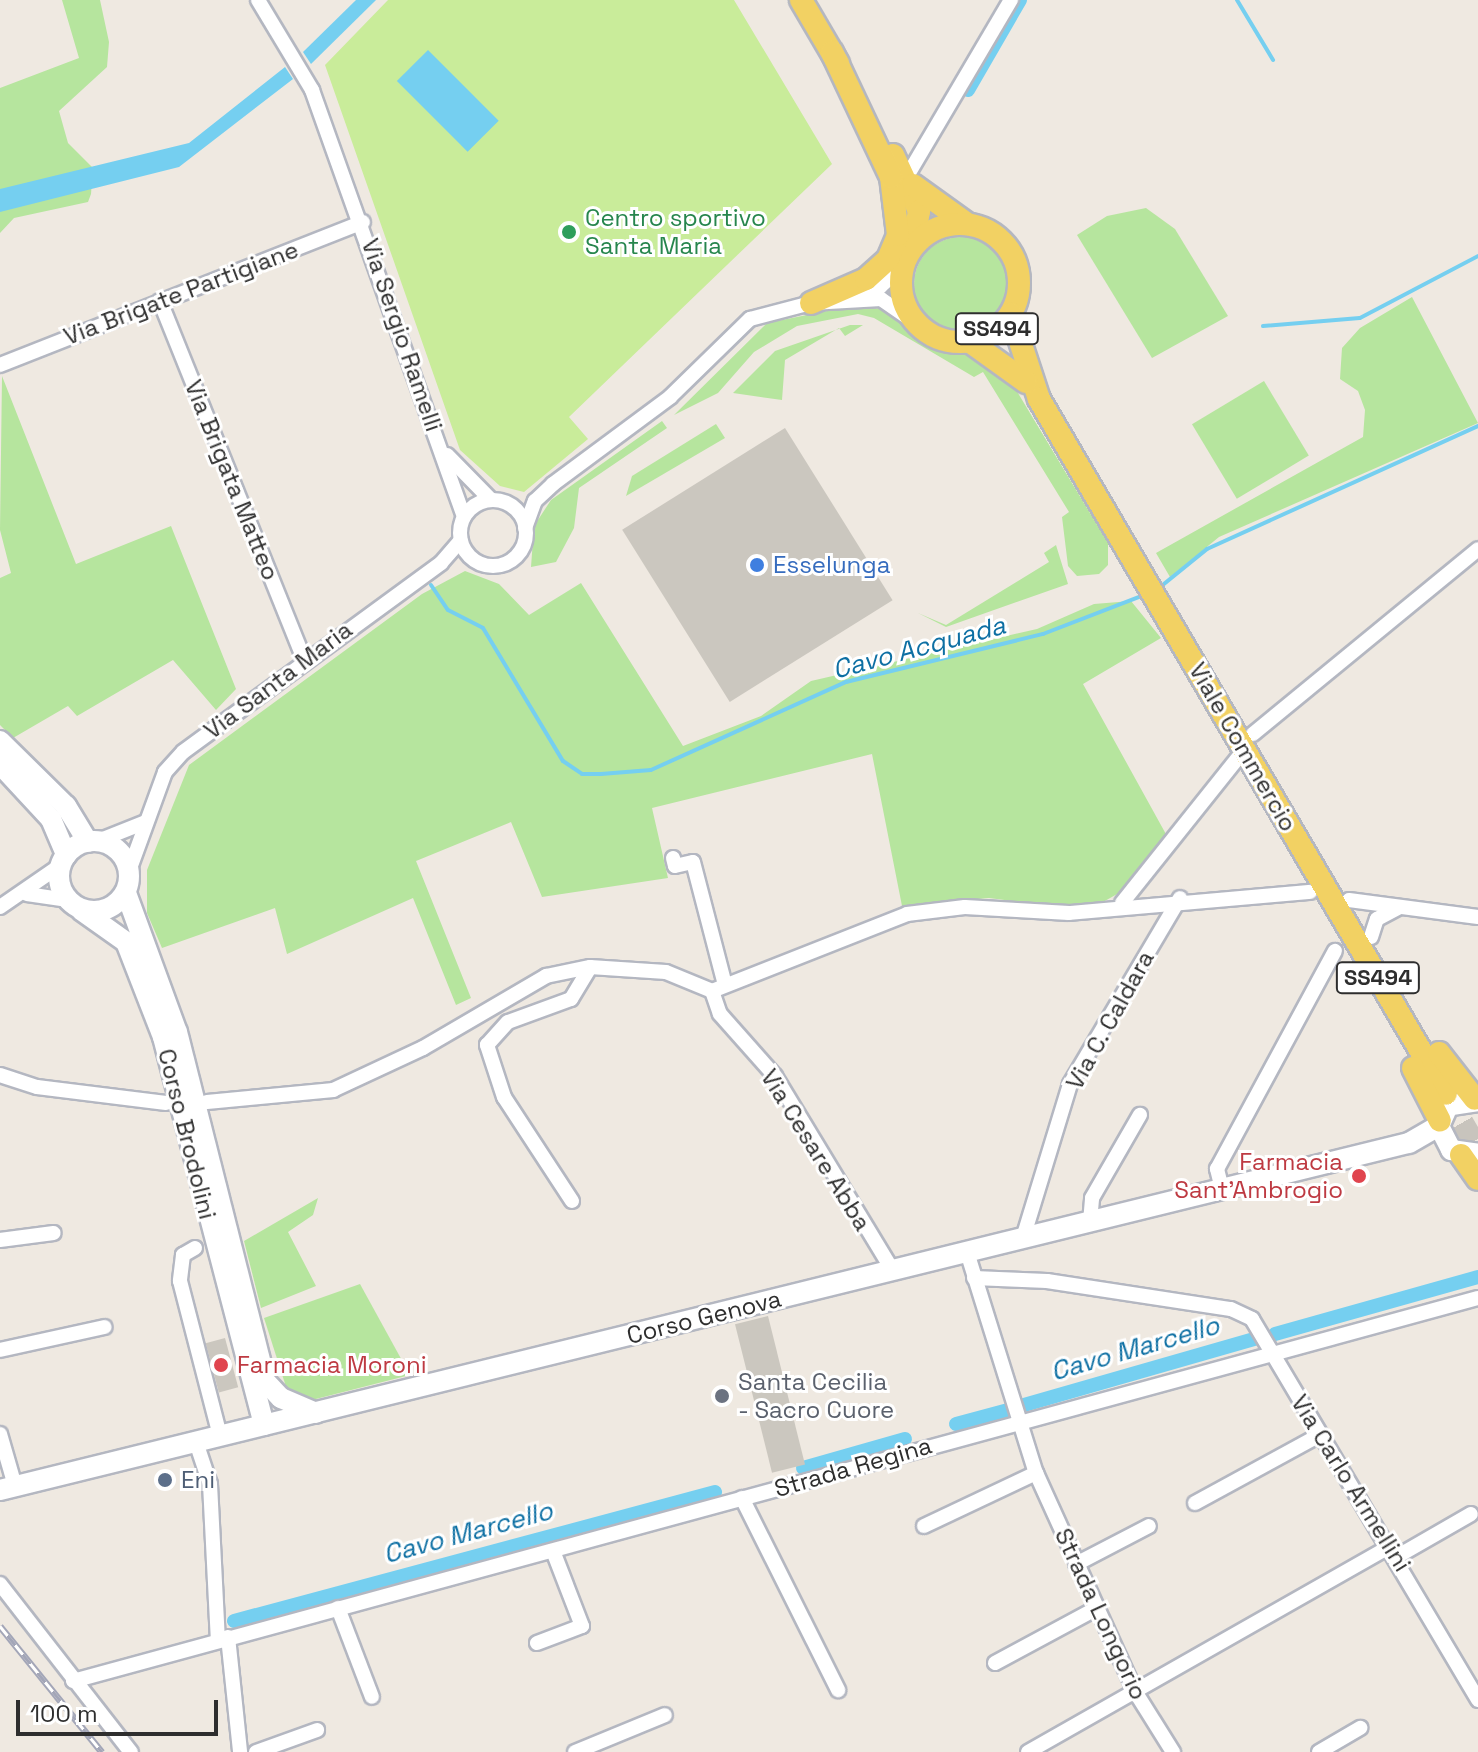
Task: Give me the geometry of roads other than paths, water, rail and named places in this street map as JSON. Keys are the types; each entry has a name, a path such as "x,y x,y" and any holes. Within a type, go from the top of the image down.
{"main road":[{"name":"Viale Commercio","path":"801,0 906,178 919,211 908,256 903,296 917,324 936,337 969,341 1009,366 1039,399 1146,578 1166,600 1446,1094"},
{"path":"818,302 866,279 888,259 898,235 891,177 832,52"},
{"name":"Viale Commercio","path":"906,178 929,202 966,223 996,235 1016,261 1019,294 1011,314 1039,399"},
{"path":"908,256 937,228 966,223"},
{"name":"SS494","path":"969,341 1011,314"},
{"path":"0,741 66,806 93,841 119,851 129,871"},
{"path":"1248,742 1270,823 1478,1179"},
{"path":"1248,742 1349,900 1446,1065 1476,1100"},
{"path":"0,764 51,819 74,905 106,909 126,893"},
{"path":"63,860 93,841"},
{"name":"Corso Brodolini","path":"129,871 126,893 177,1032 258,1382"},
{"name":"Corso Brodolini","path":"74,905 126,942 163,1037 269,1424"},
{"name":"Corso Genova","path":"8,1488 1409,1143 1453,1140 1456,1101 1476,1100"},
{"path":"225,1435 258,1382 316,1413"}],"street":[{"name":"Via Sergio Ramelli","path":"258,0 297,66 363,222 441,448"},
{"path":"906,178 1011,0"},
{"name":"Via Brigate Partigiane","path":"0,365 363,222"},
{"name":"Via Santa Maria","path":"441,563 469,555 487,565 510,561 535,501 553,484 670,397 750,319 880,287 908,256"},
{"name":"Via Santa Maria","path":"818,302 881,299 917,324"},
{"name":"Via Brigata Matteo","path":"160,301 304,659"},
{"path":"441,448 495,500 517,510 525,528"},
{"path":"441,448 464,517 461,540 469,555"},
{"name":"Via Santa Maria","path":"464,517 495,500 553,484"},
{"name":"Via Santa Maria","path":"129,871 165,772 183,752 304,659 441,563 461,540"},
{"path":"1122,903 1248,742 1478,549"},
{"path":"93,841 146,822"},
{"name":"Via Cesare Abba","path":"673,858 675,866 693,862 718,988 720,1014 775,1076 893,1271"},
{"path":"0,907 63,860"},
{"path":"207,1102 333,1090 423,1048 546,976 590,967 666,972 718,988 907,914 965,907 1069,913 1122,903 1310,892"},
{"path":"18,894 74,905"},
{"name":"Via C. Caldara","path":"1023,1238 1070,1084 1180,898"},
{"path":"1349,900 1478,917"},
{"path":"1371,937 1377,919 1399,908"},
{"path":"1222,1189 1217,1169 1335,951"},
{"path":"572,1201 504,1097 487,1045 508,1022 571,999 590,967"},
{"path":"0,1075 37,1087 166,1103"},
{"path":"1090,1222 1092,1198 1140,1115"},
{"path":"0,1240 54,1233"},
{"path":"195,1248 183,1255 180,1281 225,1435"},
{"name":"Strada Longorio","path":"967,1252 1036,1473 1136,1693 1173,1752"},
{"name":"Via Carlo Armellini","path":"974,1278 1047,1281 1231,1309 1257,1323 1318,1436 1347,1468 1478,1700"},
{"name":"Strada Regina","path":"73,1681 553,1551 1271,1349 1478,1298"},
{"path":"0,1350 105,1327"},
{"path":"0,1434 8,1488"},
{"path":"1195,1503 1318,1436"},
{"path":"196,1442 210,1484 212,1541 240,1752"},
{"path":"924,1526 1036,1473"},
{"path":"742,1498 838,1690"},
{"path":"1398,1556 1471,1514"},
{"path":"1076,1564 1149,1526"},
{"path":"537,1643 582,1626 553,1551"},
{"path":"1028,1752 1382,1551"},
{"path":"0,1584 131,1752"},
{"path":"338,1608 372,1697"},
{"path":"995,1663 1097,1608"},
{"path":"575,1752 665,1715"},
{"path":"1319,1752 1360,1728"},
{"path":"256,1752 317,1730"}],"water":[{"path":"356,0 376,0 311,64 303,52"},
{"path":"428,50 499,121 468,152 397,81"},
{"path":"285,67 293,79 179,167 0,212 0,189 189,143"}],"waterway":[{"path":"968,90 1020,0"},
{"path":"1237,0 1273,60"},
{"path":"1263,326 1360,318 1478,256"},
{"name":"Cavo Acquada","path":"1159,588 1207,549 1478,426"},
{"name":"Cavo Acquada","path":"431,585 448,610 483,628 563,761 582,774 651,770 846,682 1043,634 1144,595"},
{"name":"Cavo Marcello","path":"1275,1334 1478,1277"},
{"name":"Cavo Marcello","path":"1024,1405 1258,1338"},
{"name":"Cavo Marcello","path":"956,1424 1005,1411"},
{"path":"803,1468 905,1439"},
{"name":"Cavo Marcello","path":"234,1621 715,1492"}],"tunnel":[{"path":"1446,1094 1478,1149"}],"railway":[{"path":"0,1626 102,1752"}],"place":[{"name":"Centro sportivo Santa Maria","path":"569,232"},
{"name":"Esselunga","path":"757,565"},
{"name":"Farmacia Sant'Ambrogio","path":"1359,1176"},
{"name":"Farmacia Moroni","path":"221,1365"},
{"name":"Santa Cecilia - Sacro Cuore","path":"722,1396"},
{"name":"Eni","path":"165,1480"}]}
